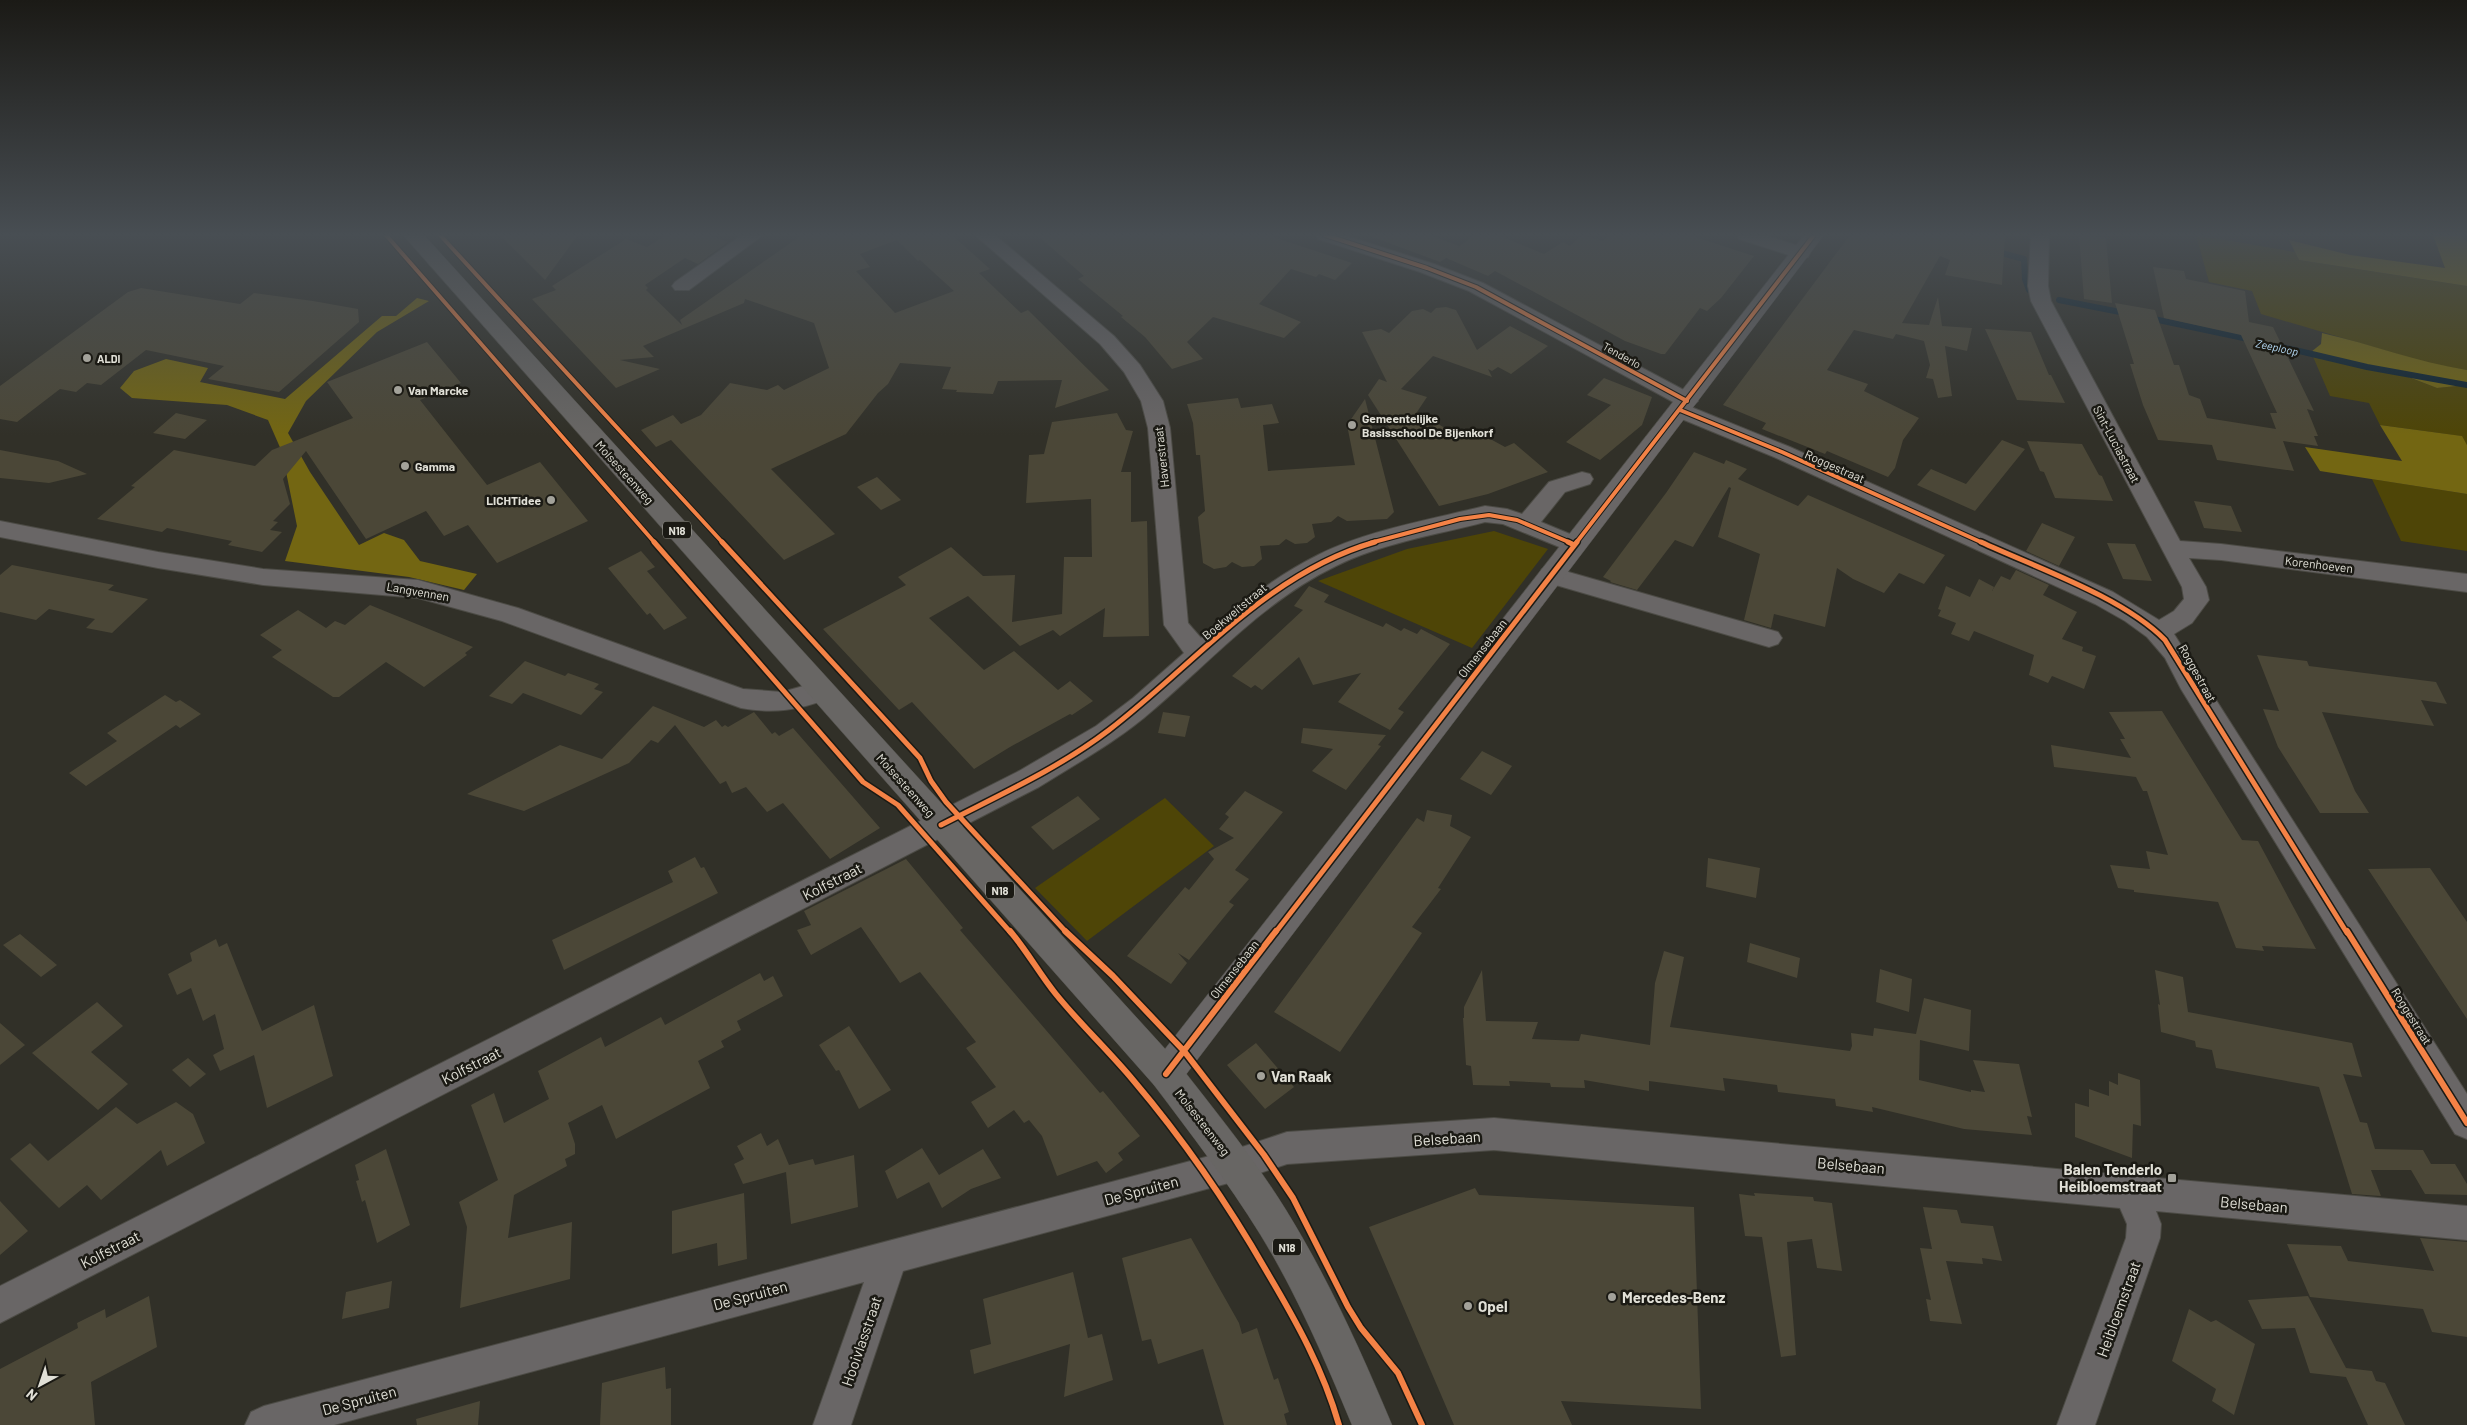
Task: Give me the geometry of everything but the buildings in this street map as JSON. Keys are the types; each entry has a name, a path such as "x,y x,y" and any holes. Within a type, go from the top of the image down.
{"main road":[{"name":"Molsesteenweg","path":"473,302 1166,1074 1236,1165 1286,1244 1332,1332 1372,1425"}],"street":[{"name":"Haverstraat","path":"1063,302 1108,340 1133,369 1152,401 1159,428 1176,625 1199,654"},
{"name":"Tenderlo","path":"1501,302 1684,406"},
{"name":"Olmensebaan","path":"1166,1074 1764,302"},
{"name":"Sint-Luciastraat","path":"2042,302 2172,549 2194,587 2197,600 2183,617 2159,632"},
{"name":"Roggestraat","path":"1684,406 2104,598 2132,613 2159,632 2172,646 2190,682 2467,1122"},
{"path":"1527,524 1557,487 1582,479"},
{"name":"Boekweitstraat","path":"942,825 1029,779 1105,733 1142,705 1199,654 1279,588 1326,560 1361,546 1485,514 1507,517 1574,545"},
{"name":"Langvennen","path":"0,529 158,560 245,574 299,581 378,584 418,589 509,614 742,698 780,704 798,700 821,691"},
{"name":"Korenhoeven","path":"2172,549 2231,553 2467,583"},
{"path":"1551,575 1597,590 1769,638"},
{"name":"Kolfstraat","path":"0,1305 942,825"},
{"name":"Belsebaan","path":"1236,1165 1286,1148 1494,1134 1848,1164 2130,1193 2467,1223"},
{"name":"De Spruiten","path":"264,1425 1236,1165"},
{"name":"Heibloemstraat","path":"2076,1425 2143,1238 2144,1224 2130,1193"},
{"name":"Hooivlasstraat","path":"832,1425 890,1257"}],"shaded area":[{"path":"413,302 428,302 377,332 306,401 288,433 310,472 359,545 384,533 404,540 420,561 477,574 464,590 409,577 285,561 297,526 282,452 268,420 227,405 132,398 120,388 134,371 166,359 208,368 200,382 285,399 382,316 396,316"},
{"path":"2256,302 2467,302 2467,370 2431,364 2261,314"},
{"path":"2322,333 2448,367 2467,370 2467,385 2437,388 2393,371 2311,352 2321,344"},
{"path":"2311,352 2393,371 2437,388 2467,385 2467,445 2461,436 2380,425 2369,403 2330,396"},
{"path":"2380,425 2462,436 2467,445 2467,494 2320,471 2305,447 2402,461"},
{"path":"2372,479 2467,494 2467,551 2401,541"},
{"path":"1494,531 1548,549 1472,648 1318,581 1407,549"},
{"path":"1165,798 1214,846 1087,941 1035,888"}],"waterway":[{"name":"Zeeploop","path":"2067,302 2125,313"},
{"name":"Zeeploop","path":"2149,318 2253,340"},
{"name":"Zeeploop","path":"2274,345 2367,367 2467,385"}],"cycle path":[{"path":"444,302 863,782 898,805 968,882 1027,951 1054,992 1132,1078 1178,1134 1236,1218 1305,1336 1329,1390 1339,1425"},
{"path":"501,302 920,758 931,781 946,802 1077,944 1113,976 1184,1051 1264,1155 1293,1198 1348,1307 1361,1328 1398,1373 1422,1425"},
{"path":"1503,302 1687,401"},
{"path":"1166,1074 1763,302"},
{"path":"1680,410 1782,452 2104,598 2134,615 2156,631 2174,652 2190,682 2467,1123"},
{"path":"941,825 1067,758 1087,745 1134,711 1239,619 1267,597 1296,577 1337,555 1374,542 1480,515 1497,515 1527,523 1574,545"}],"place":[{"name":"ALDI","path":"87,358"},
{"name":"Van Marcke","path":"398,390"},
{"name":"Gemeentelijke Basisschool De Bijenkorf","path":"1352,425"},
{"name":"Gamma","path":"405,466"},
{"name":"LICHTidee","path":"551,500"},
{"name":"Van Raak","path":"1261,1076"},
{"name":"Balen Tenderlo Heibloemstraat","path":"2172,1178"},
{"name":"Mercedes-Benz","path":"1612,1297"},
{"name":"Opel","path":"1468,1306"}]}
